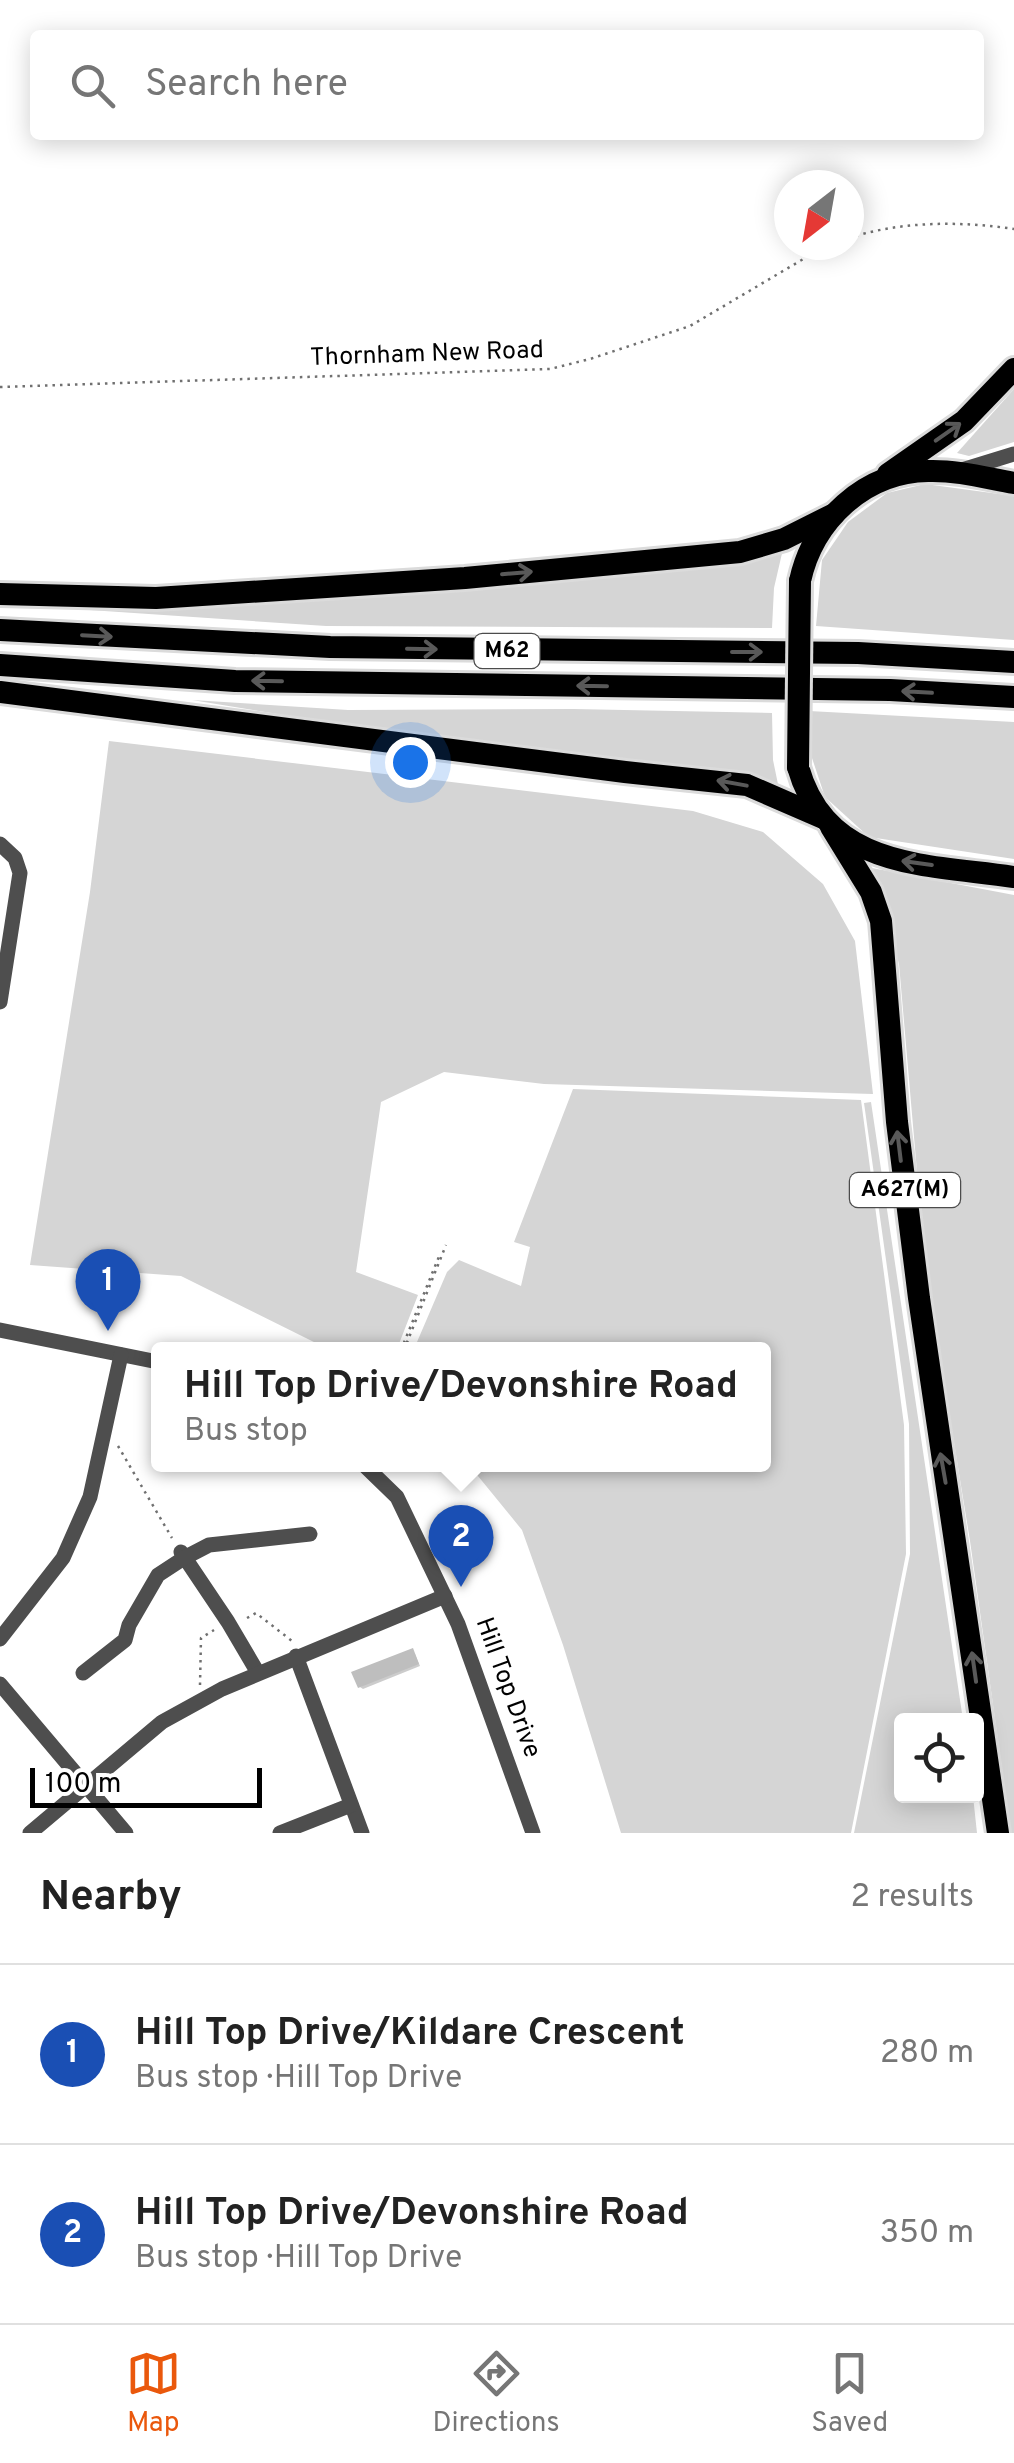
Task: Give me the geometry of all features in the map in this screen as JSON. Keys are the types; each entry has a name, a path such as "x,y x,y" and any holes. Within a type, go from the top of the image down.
{"highway":[{"name":"A627(M)","path":"998,1833 934,1418 911,1239 896,1122 881,921 871,892 805,788 798,767 800,581 813,544 834,514 964,420 1014,369"},
{"name":"A627(M)","path":"872,485 917,472 954,472 1014,483"},
{"path":"0,594 156,598 465,578 740,552 784,539 834,514"},
{"name":"M62","path":"0,630 330,647 858,653 1014,662"},
{"name":"M62","path":"0,665 235,681 890,690 1014,697"},
{"path":"0,692 624,772 724,780 763,790 827,822 858,846 880,856 1014,877"}],"street":[{"path":"954,472 1014,454"},
{"path":"0,844 15,858 20,873 0,1002"},
{"path":"0,1330 151,1360"},
{"path":"0,1639 62,1558 90,1497 121,1354"},
{"name":"Hill Top Drive","path":"371,1472 398,1497 458,1624 532,1833"},
{"path":"83,1674 125,1640 129,1625 158,1575 182,1555 208,1545 310,1534"},
{"path":"182,1555 258,1673"},
{"path":"30,1833 162,1722 300,1654 444,1596"},
{"path":"300,1654 362,1833"},
{"path":"0,1684 126,1833"},
{"path":"280,1833 352,1806"}],"path":[{"path":"864,233 919,224 1013,228"},
{"name":"Thornham New Road","path":"0,387 550,368 690,326 802,260"},
{"path":"406,1342 446,1245"},
{"path":"406,1342 440,1254"},
{"path":"106,1424 182,1555"},
{"path":"199,1701 201,1638 229,1624 256,1612 300,1654"}],"shaded area":[{"path":"1014,389 1014,442 969,456 957,453"},
{"path":"925,484 1014,496 1014,640 816,626 822,560 848,522 887,493"},
{"path":"783,549 774,588 772,628 326,626 60,608 288,602 494,586"},
{"path":"192,700 348,710 772,713 773,760 779,789 691,768 452,741"},
{"path":"809,711 1014,722 1014,859 869,837 825,797 807,743"},
{"path":"109,741 693,811 763,832 823,884 855,941 873,1094 544,1084 444,1072 381,1102 356,1272 418,1295 400,1342 314,1342 181,1276 30,1265 90,892"},
{"path":"872,868 1014,895 1014,1833 925,1264 899,964"},
{"path":"573,1089 861,1100 904,1425 906,1554 851,1833 621,1833 563,1645 522,1530 475,1472 771,1472 771,1342 417,1342 447,1272 459,1260 521,1286 530,1247 514,1242"},
{"path":"871,1102 962,1713 894,1713 894,1803 974,1803 977,1833 854,1833 910,1554 909,1424 864,1103"}],"building":[{"path":"413,1648 419,1664 358,1688 351,1672"}],"place":[{"name":"Hill Top Drive/Kildare Crescent","path":"108,1331"},
{"name":"Hill Top Drive/Devonshire Road","path":"461,1587"}]}
